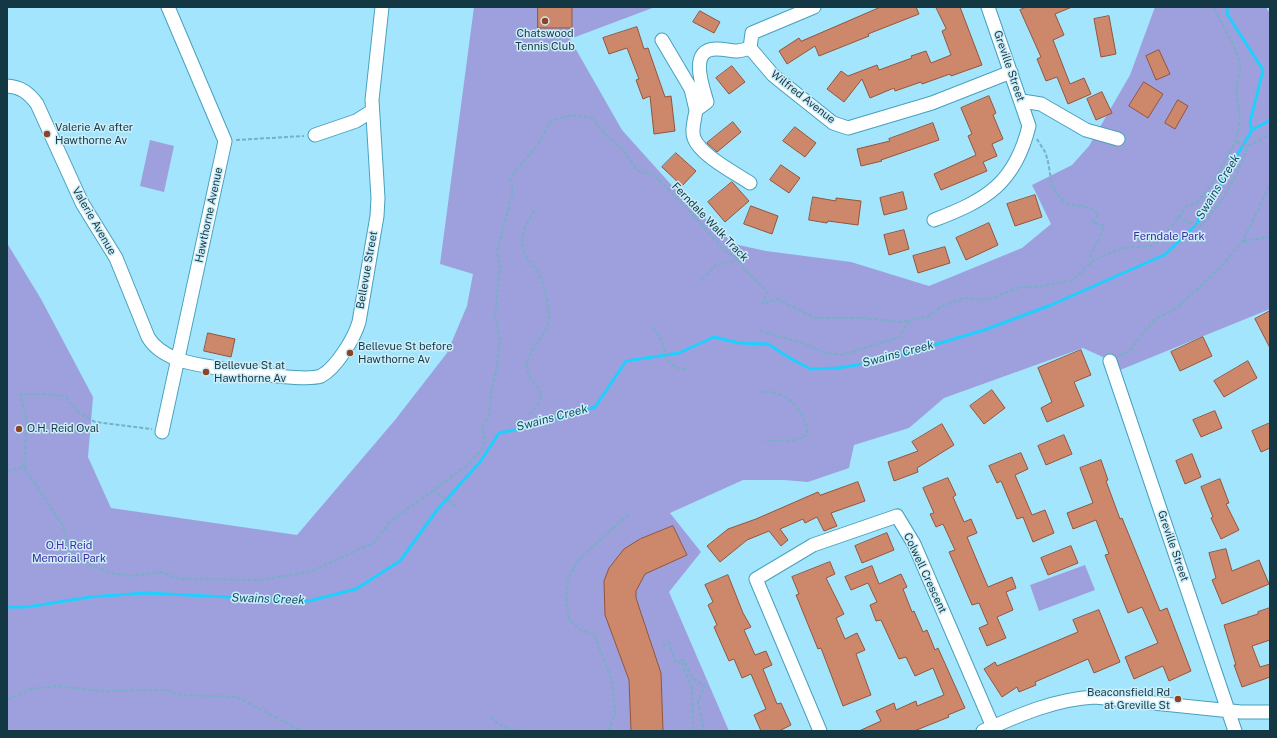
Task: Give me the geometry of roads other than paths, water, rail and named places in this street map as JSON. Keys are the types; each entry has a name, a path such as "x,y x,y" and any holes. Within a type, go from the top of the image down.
{"street":[{"name":"Hawthorne Avenue","path":"162,432 225,141 168,7"},
{"name":"Bellevue Street","path":"178,359 254,374 311,378 321,376 332,368 356,330 377,216 378,198 372,90 382,7"},
{"path":"696,110 707,102 699,73 700,61 705,53 714,49 736,53 750,48 752,33 814,7"},
{"name":"Greville Street","path":"934,220 963,209 982,198 1000,184 1018,160 1025,144 1029,126 1022,101 988,7"},
{"path":"662,40 691,89 696,110 694,138 704,152 750,183"},
{"name":"Wilfred Avenue","path":"750,48 773,75 834,123 848,128 932,104 1012,72"},
{"name":"Valerie Avenue","path":"7,86 20,88 37,104 82,203 116,258 148,337 162,352 178,359"},
{"path":"1022,101 1040,104 1086,130 1118,139"},
{"path":"315,135 356,121 372,111"},
{"name":"Greville Street","path":"1110,361 1235,731"},
{"name":"Colwell Crescent","path":"820,731 756,579 813,545 897,516 914,544 988,729"},
{"path":"988,729 1057,702 1082,698 1228,711 1270,712"}],"waterway":[{"name":"Swains Creek","path":"7,607 27,607 90,597 146,593 309,601 356,589 400,561 437,510 480,462 499,433 520,429 595,407 626,361 679,353 714,337 739,343 768,344 793,360 811,369 838,368 881,361 987,329 1051,305 1164,255 1196,225 1252,130 1250,122 1263,70 1227,14 1227,7"},
{"path":"1252,130 1270,120"}],"place":[{"name":"Chatswood Tennis Club","path":"545,21"},
{"name":"Valerie Av after Hawthorne Av","path":"47,134"},
{"name":"Bellevue St before Hawthorne Av","path":"350,353"},
{"name":"Bellevue St at Hawthorne Av","path":"206,372"},
{"name":"O.H. Reid Oval","path":"19,429"},
{"name":"Beaconsfield Rd at Greville St","path":"1178,699"}],"park label":[{"name":"Ferndale Park","path":"1169,237"},
{"name":"O.H. Reid Memorial Park","path":"69,552"}]}
